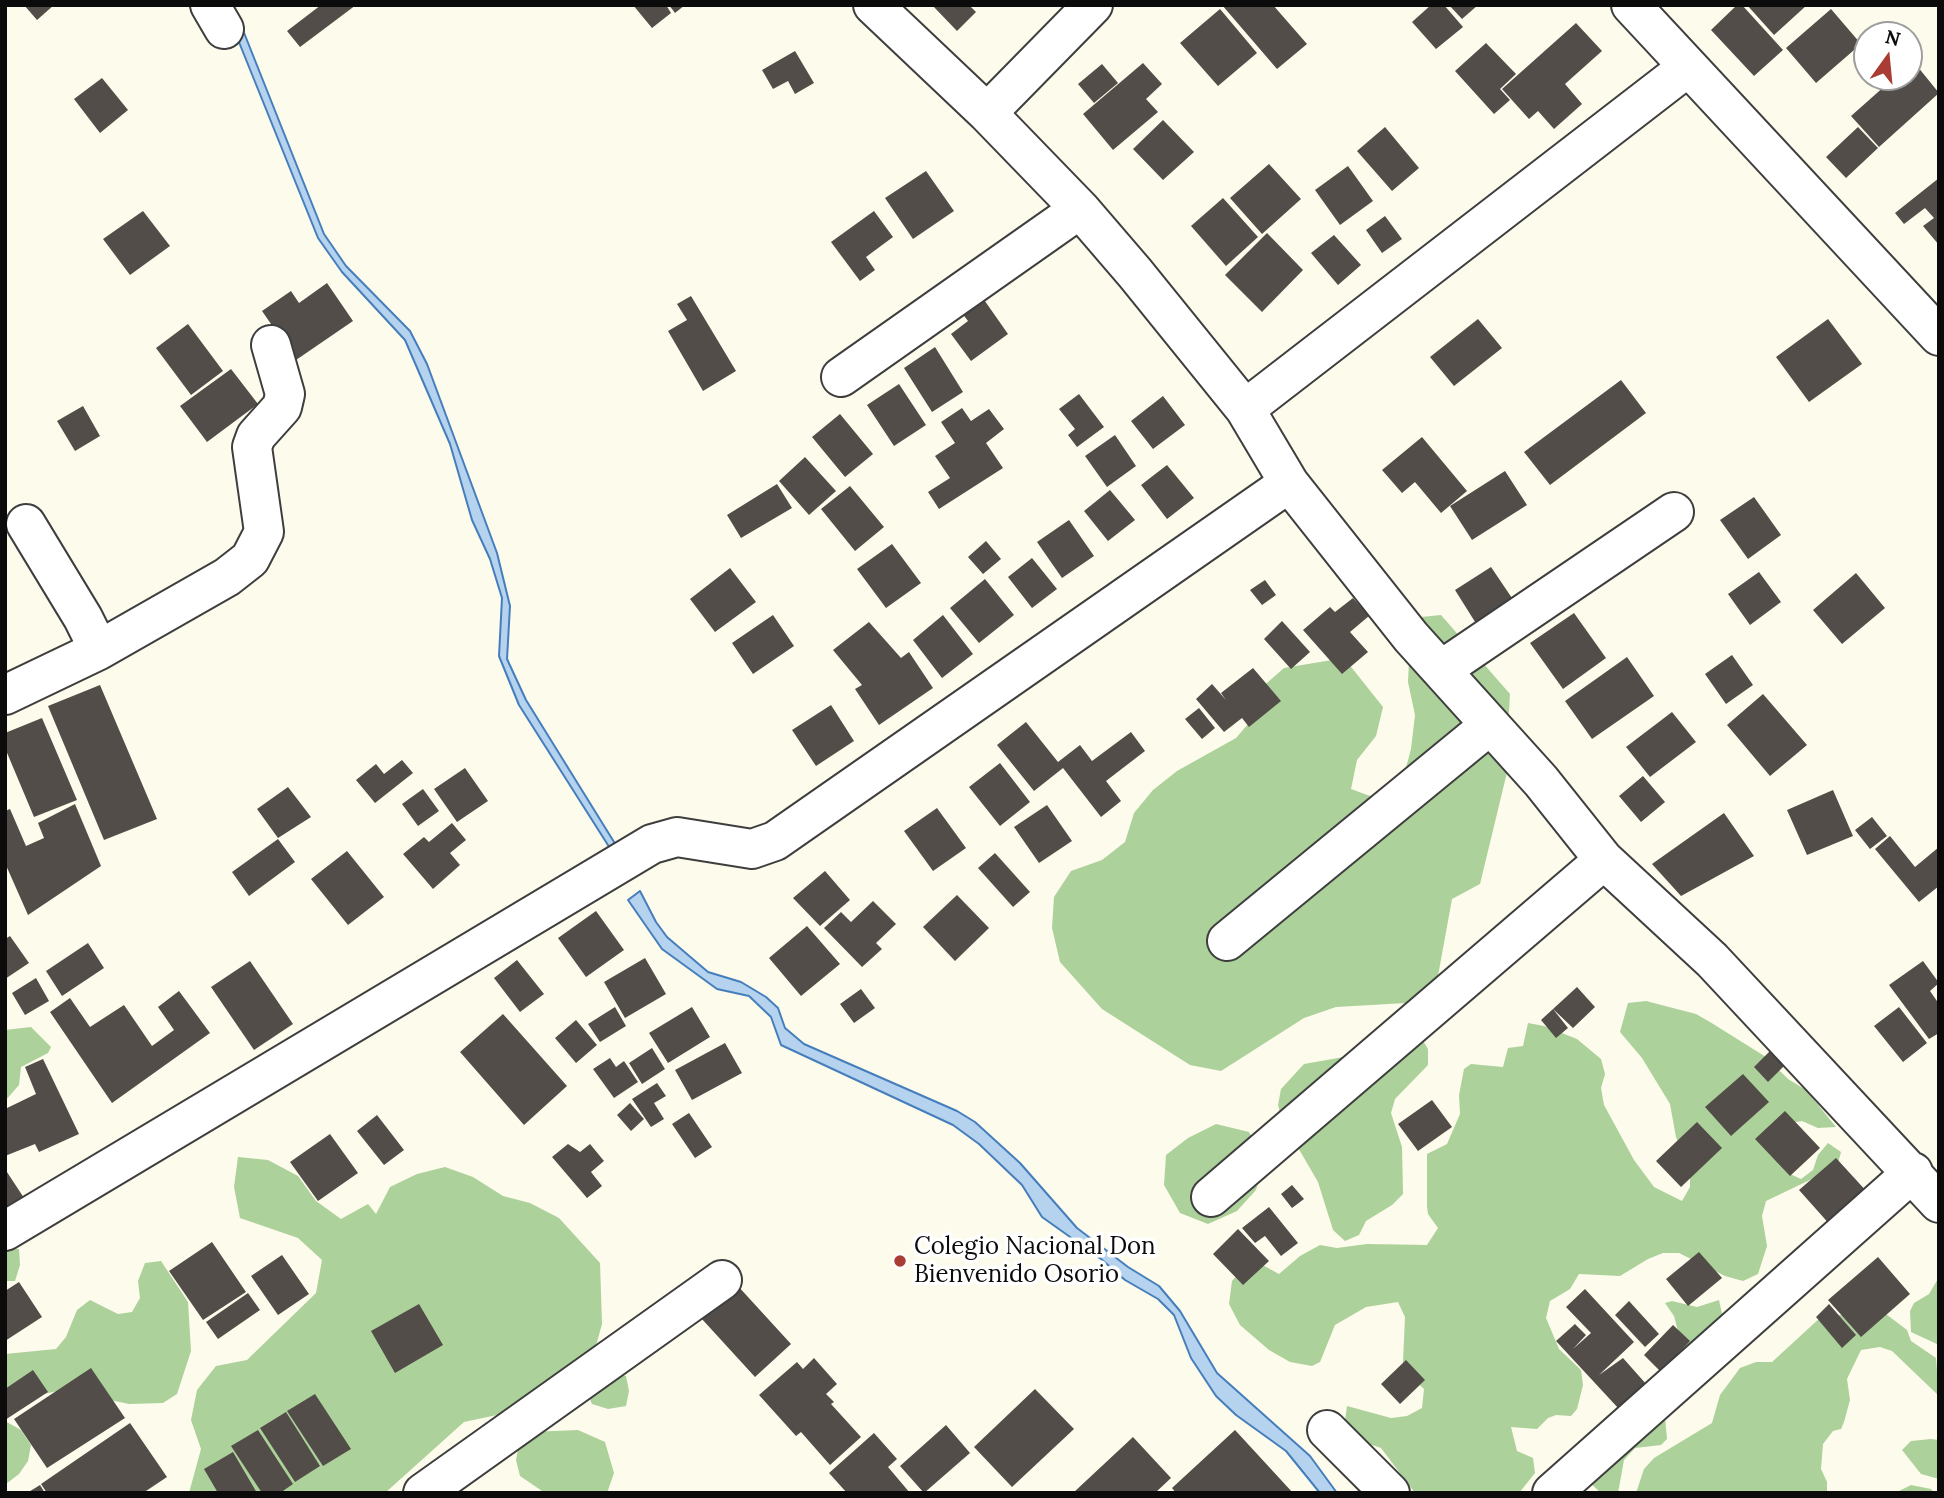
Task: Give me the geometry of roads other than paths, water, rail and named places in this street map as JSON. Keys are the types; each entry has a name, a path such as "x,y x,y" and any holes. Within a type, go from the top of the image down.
{"street":[{"path":"873,5 987,113 1080,209 1245,410 1289,483 1441,670 1604,860 1712,960 1913,1172 1939,1203"},
{"path":"987,113 1093,5"},
{"path":"1631,5 1939,336"},
{"path":"1245,410 1688,67"},
{"path":"842,377 1080,209"},
{"path":"5,695 99,650 227,577 250,559 264,532 252,447 256,436 282,407 285,394 271,345"},
{"path":"5,1231 652,844 677,837 751,849 775,841 1289,483"},
{"path":"1441,670 1674,512"},
{"path":"26,524 83,618 99,650"},
{"path":"1227,941 1490,725"},
{"path":"1210,1198 1604,860"},
{"path":"1552,1493 1913,1172"},
{"path":"423,1493 722,1280"},
{"path":"1327,1430 1390,1493"}],"water":[{"path":"224,5 233,5 324,234 346,266 410,331 427,364 497,553 510,606 507,659 526,700 619,850 613,853 519,705 499,656 502,598 490,559 472,520 450,444 405,340 342,272 318,238"},
{"path":"640,891 667,937 708,972 741,982 766,997 778,1008 785,1028 804,1044 957,1111 975,1122 1020,1163 1077,1228 1128,1267 1159,1286 1180,1311 1217,1373 1310,1456 1337,1493 1320,1493 1286,1451 1236,1415 1216,1396 1191,1358 1174,1315 1158,1299 1125,1280 1101,1259 1042,1217 1022,1185 979,1144 953,1125 781,1045 771,1017 749,996 717,989 662,949 628,900"}],"place":[{"name":"Colegio Nacional Don Bienvenido Osorio","path":"900,1261"}]}
